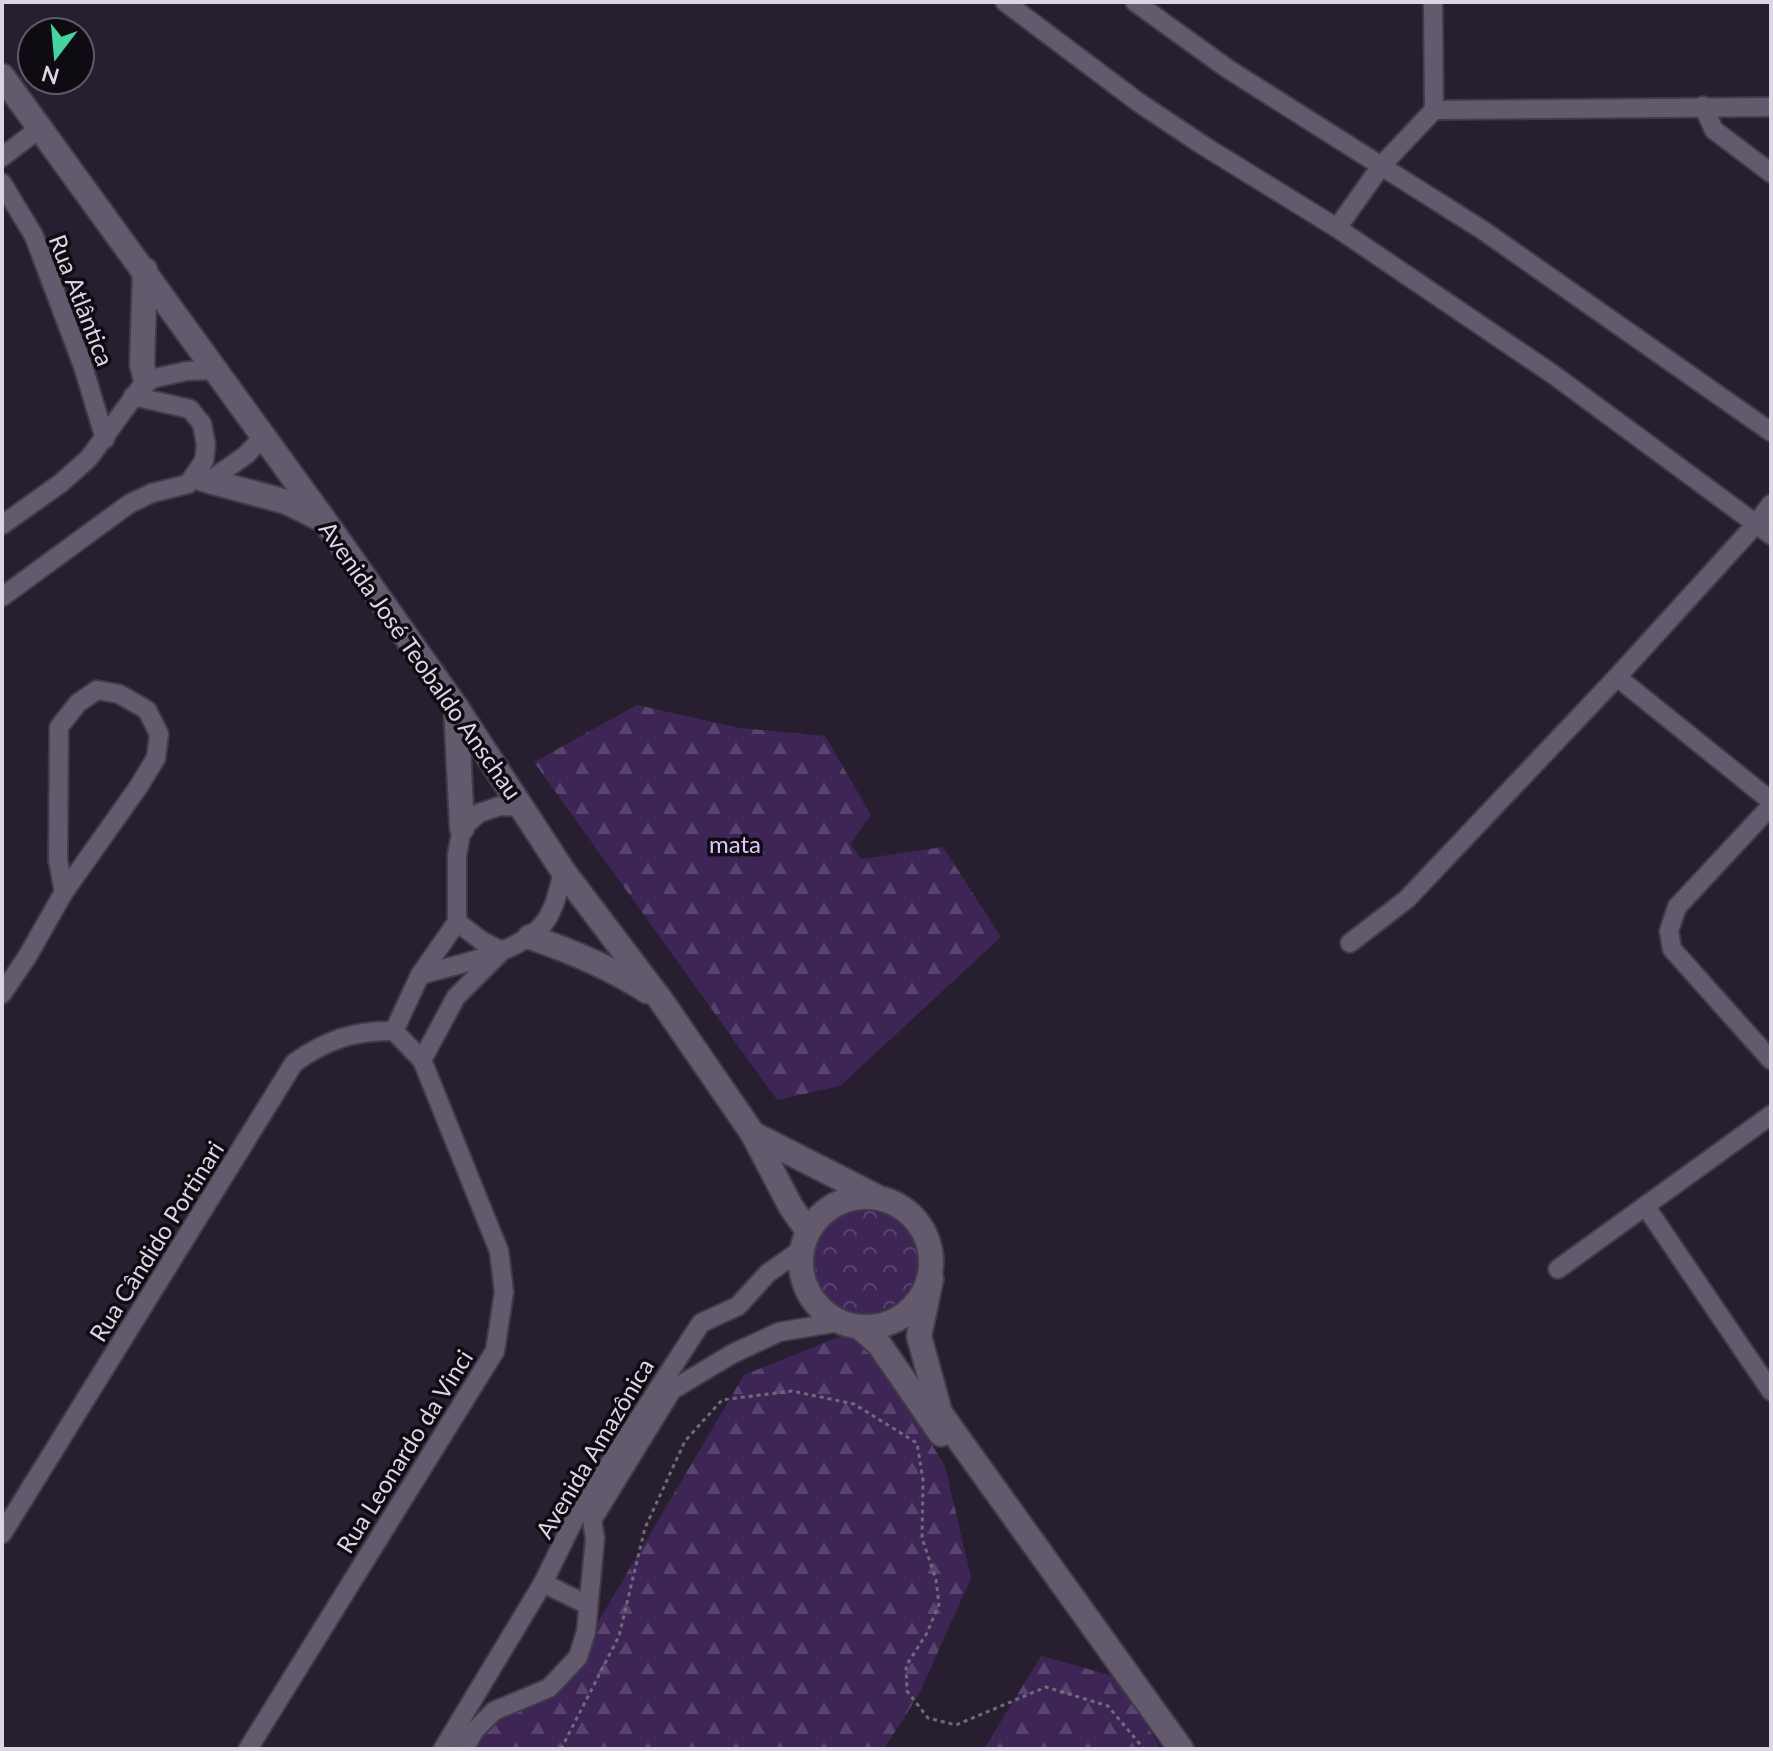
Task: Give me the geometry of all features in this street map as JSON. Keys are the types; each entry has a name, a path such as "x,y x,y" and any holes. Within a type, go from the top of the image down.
{"street":[{"path":"1005,2 1138,102 1337,228 1554,375 1764,529"},
{"path":"1135,2 1228,69 1382,165 1577,294 1771,432"},
{"path":"1337,228 1382,165 1434,110 1433,2"},
{"name":"Avenida José Teobaldo Anschau","path":"4,84 40,128 217,370 456,707 563,871 660,999 753,1134 879,1197"},
{"path":"1703,106 1714,130 1771,173"},
{"path":"1434,110 1771,107"},
{"path":"2,157 40,128"},
{"name":"Rua Atlântica","path":"2,183 34,236 83,366 105,439"},
{"path":"2,525 61,483 89,458 140,388 145,270"},
{"path":"140,388 187,371 217,370"},
{"path":"140,388 190,409 202,424 206,445 198,483"},
{"path":"2,597 129,504 152,493 198,483 246,455 264,436"},
{"path":"198,483 287,502 324,520"},
{"path":"1350,943 1407,899 1617,677 1764,529 1771,504"},
{"path":"1617,677 1771,803 1677,907 1669,931 1672,949 1771,1060"},
{"path":"2,994 64,892 156,758 159,734 147,710 119,694 97,690 78,703 59,727 58,860 64,892"},
{"path":"394,1031 420,975 457,922 457,855 462,828 456,707"},
{"path":"462,828 479,813 500,806 523,807"},
{"path":"420,975 502,951 530,937 546,922 563,871"},
{"path":"457,922 482,941 502,951"},
{"path":"530,937 619,973 660,999"},
{"path":"422,1060 456,997 502,951"},
{"name":"Rua Cândido Portinari","path":"2,1534 294,1063 313,1049 367,1030 394,1031"},
{"name":"Rua Leonardo da Vinci","path":"248,1749 495,1351 504,1292 499,1251 422,1060 394,1031"},
{"path":"1558,1269 1771,1115"},
{"path":"753,1134 805,1240"},
{"path":"1169,1749 906,1387 879,1344 820,1309 807,1290 801,1271 805,1240 821,1214 838,1203 858,1197 879,1197 898,1205 914,1217 926,1234 932,1256 931,1279 919,1336 940,1413 1181,1749"},
{"path":"1646,1207 1764,1363 1771,1391"},
{"name":"Avenida Amazônica","path":"464,1749 468,1725 543,1583 701,1323 738,1306 768,1273 805,1240"},
{"path":"850,1325 884,1326 905,1316 921,1300 931,1279"},
{"name":"Avenida Amazônica","path":"584,1517 672,1390 732,1354 779,1332 850,1325"},
{"name":"Avenida Amazônica","path":"443,1749 468,1725 549,1688 578,1657 586,1632 595,1538 584,1517"},
{"path":"543,1583 588,1605"}],"path":[{"path":"561,1749 619,1636 645,1528 685,1441 722,1400 792,1391 854,1404 917,1443 923,1480 922,1538 936,1580 939,1604 927,1633 906,1666 907,1691 928,1718 956,1725 1046,1687 1108,1706 1144,1749"}],"green space":[{"name":"mata","path":"637,705 740,728 825,736 871,815 850,844 862,859 943,847 1001,937 840,1086 777,1100 534,762"},
{"path":"866,1208 886,1213 904,1224 915,1242 920,1262 915,1282 904,1300 886,1311 866,1316 846,1311 828,1300 817,1282 812,1262 817,1242 828,1224 846,1213"},
{"path":"861,1328 945,1466 971,1578 919,1694 884,1749 475,1749 491,1726 588,1639 744,1375"},
{"path":"1041,1656 1117,1677 1161,1749 984,1749"}]}
